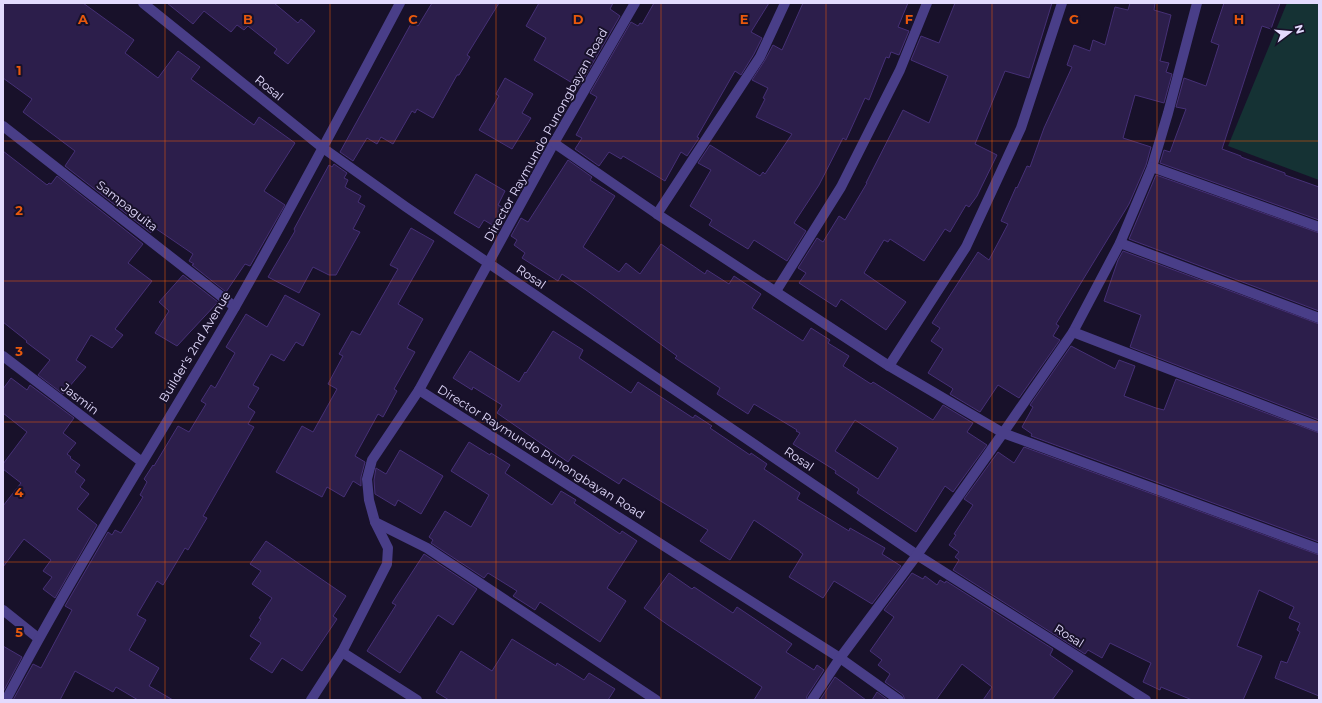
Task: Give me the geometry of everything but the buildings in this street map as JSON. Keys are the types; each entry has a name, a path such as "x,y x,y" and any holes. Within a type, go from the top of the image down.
{"street":[{"name":"Rosal","path":"143,3 323,148 412,212 917,555 1146,700"},
{"name":"Builder's 2nd Avenue","path":"6,700 38,638 235,307 323,148 400,3"},
{"name":"Director Raymundo Punongbayan Road","path":"635,3 554,143 419,390 840,658 899,700"},
{"path":"657,214 760,57 785,3"},
{"path":"776,291 841,187 900,70 927,3"},
{"path":"890,366 966,247 1021,128 1062,3"},
{"path":"812,700 840,658 917,555 1073,332 1120,243 1152,167 1198,3"},
{"name":"Sampaguita","path":"3,126 235,307"},
{"path":"554,143 657,214 890,366 1003,433 1319,549"},
{"path":"1152,167 1319,227"},
{"path":"1120,243 1319,318"},
{"path":"1073,332 1319,427"},
{"name":"Jasmin","path":"3,356 142,462"},
{"path":"311,700 342,652 387,564 388,548 375,522 369,500 367,479 372,460 419,390"},
{"path":"375,522 427,548 656,700"},
{"path":"3,610 38,638"},
{"path":"342,652 417,700"}],"green space":[{"path":"1287,3 1319,3 1319,180 1228,146"}]}
